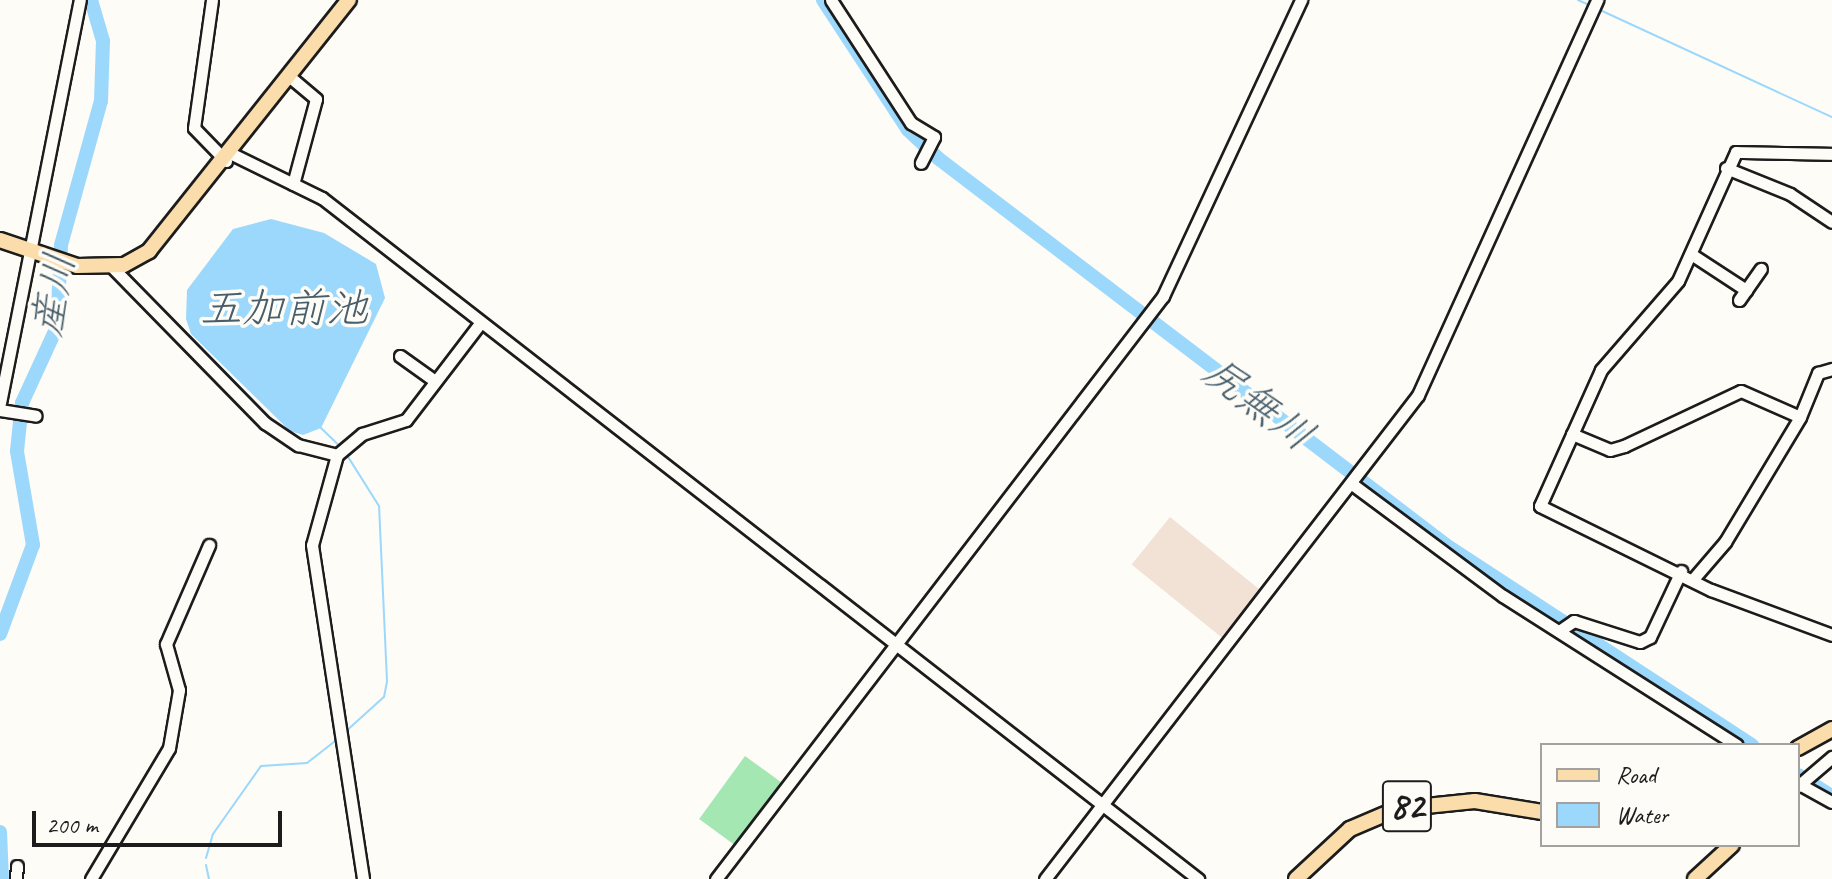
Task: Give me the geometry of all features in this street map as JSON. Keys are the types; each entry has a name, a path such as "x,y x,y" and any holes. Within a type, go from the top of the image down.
{"main road":[{"path":"0,240 46,260 77,266 112,267 149,251 229,157 349,0"},
{"path":"1800,747 1832,729"},
{"name":"82","path":"1296,879 1350,829 1397,809 1475,801 1540,812"},
{"path":"1695,879 1730,847"}],"street":[{"path":"0,403 80,0"},
{"path":"212,0 194,128 229,157 322,198 1198,879"},
{"path":"831,0 911,123 934,137 925,155"},
{"path":"716,879 1163,296 1301,0"},
{"path":"1045,879 1418,395 1597,0"},
{"path":"290,77 316,99 293,184"},
{"path":"1832,154 1746,147 1726,168 1678,281 1607,360 1540,506 1544,514 1832,635"},
{"path":"1726,168 1790,194 1832,222"},
{"path":"1691,254 1742,295 1761,269"},
{"path":"112,267 265,423 298,445 337,455"},
{"path":"363,879 312,545 337,455 362,434 406,420 481,322"},
{"path":"400,356 435,381"},
{"path":"1694,578 1725,542 1800,417 1818,373 1832,369"},
{"path":"1572,434 1610,450 1741,391 1800,417"},
{"path":"0,410 16,410 36,416"},
{"path":"1352,484 1734,743"},
{"path":"91,879 169,748 179,690 166,644 209,545"},
{"path":"1561,628 1640,642 1650,637 1681,571"},
{"path":"1832,757 1803,782 1832,802"}],"shaded area":[{"path":"1170,517 1263,593 1225,640 1132,564"}],"green space":[{"path":"745,756 782,783 736,846 699,819"}],"water":[{"name":"五加前池","path":"271,219 324,233 376,264 385,298 321,428 303,435 290,431 191,334 186,319 187,290 233,229"}],"waterway":[{"name":"産川","path":"0,634 33,545 17,451 22,403 57,327 61,245 101,101 103,41 91,0"},
{"name":"尻無川","path":"823,0 908,130 939,159 1446,545 1749,743"},
{"path":"1578,0 1589,5"},
{"path":"1600,10 1832,117"},
{"path":"321,428 341,447"},
{"path":"344,733 384,697 387,681 379,506 345,452"},
{"path":"206,858 213,834 261,766 307,763 336,740"},
{"name":"尻無川","path":"1800,776 1832,796"},
{"name":"産川","path":"0,832 2,879"},
{"path":"206,865 209,879"}]}
